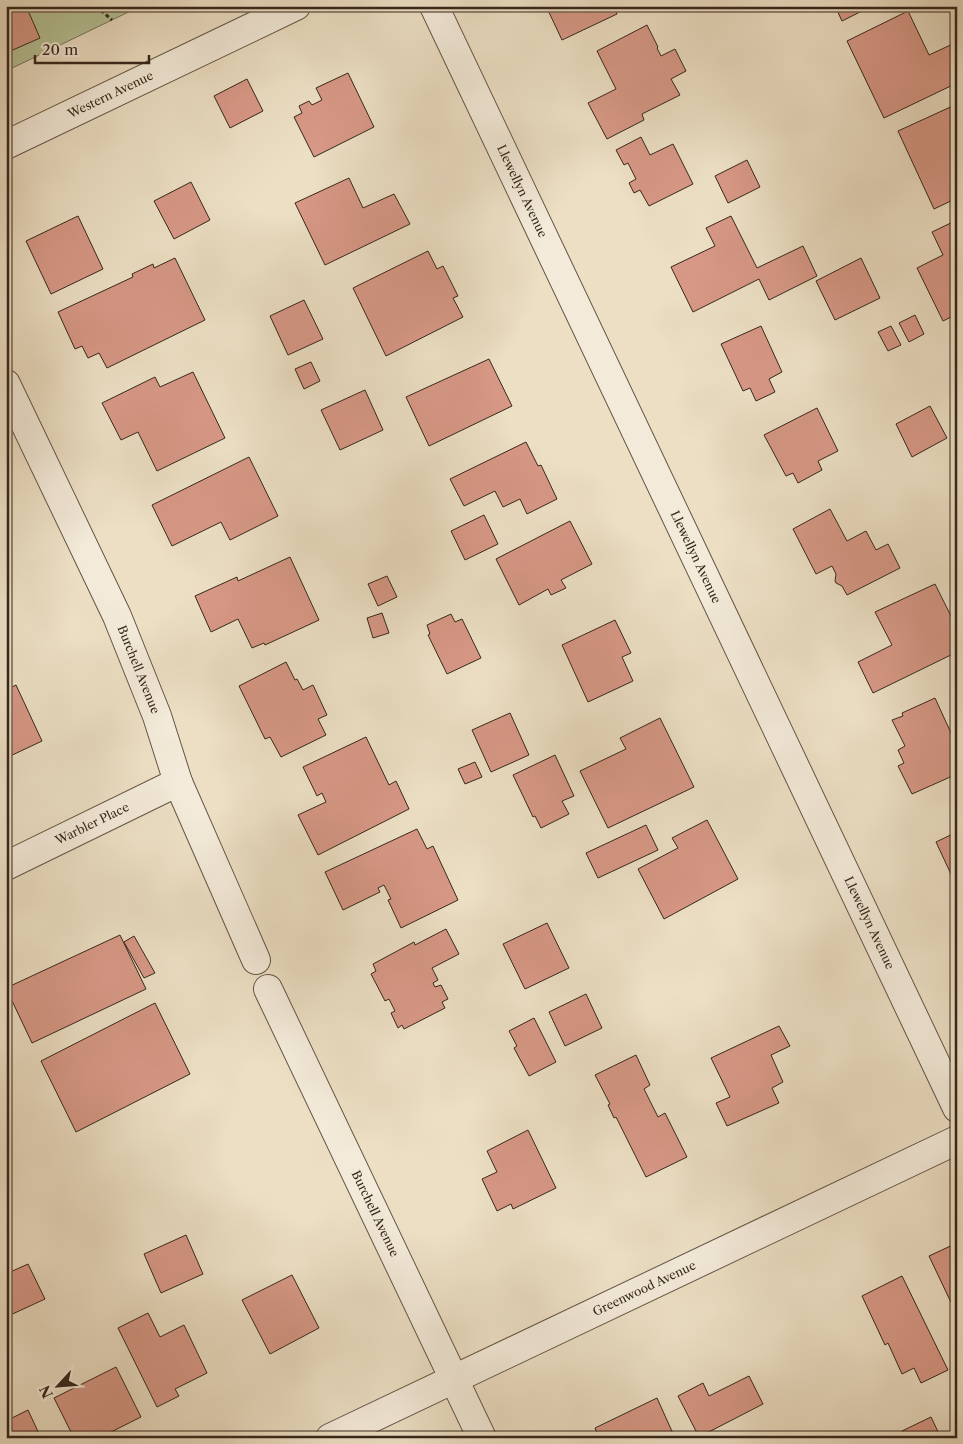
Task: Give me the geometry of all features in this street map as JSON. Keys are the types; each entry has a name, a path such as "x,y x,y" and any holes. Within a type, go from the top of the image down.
{"street":[{"name":"Western Avenue","path":"6,145 296,6"},
{"name":"Llewellyn Avenue","path":"434,6 957,1108"},
{"name":"Burchell Avenue","path":"6,384 117,616 157,716 178,782 256,960"},
{"name":"Warbler Place","path":"6,866 178,782"},
{"name":"Burchell Avenue","path":"268,989 482,1438"},
{"name":"Greenwood Avenue","path":"330,1438 957,1140"}],"path":[{"path":"96,6 112,20"}],"green space":[{"path":"6,6 141,6 6,71"}],"building":[{"path":"6,6 26,6 40,38 6,53"},
{"path":"546,6 614,6 617,14 562,40"},
{"path":"835,6 872,6 842,21"},
{"path":"908,11 929,55 957,42 957,83 884,118 847,41"},
{"path":"647,25 661,56 675,49 686,71 671,79 680,95 642,114 644,120 607,139 588,103 616,89 597,51"},
{"path":"348,73 374,127 314,157 294,117 302,113 299,106 309,101 312,105 322,100 316,88"},
{"path":"247,79 263,111 230,128 214,96"},
{"path":"957,104 957,198 934,209 898,131"},
{"path":"641,137 650,155 673,144 693,184 649,206 640,190 634,193 629,183 636,179 628,163 624,165 616,150"},
{"path":"747,160 760,187 728,203 715,176"},
{"path":"349,178 363,208 394,194 410,224 325,265 295,203"},
{"path":"191,182 210,220 174,239 154,201"},
{"path":"78,216 103,269 51,294 26,241"},
{"path":"731,216 757,268 803,246 817,276 769,300 759,279 693,312 671,267 715,246 706,228"},
{"path":"957,220 957,314 943,321 917,268 943,255 932,232"},
{"path":"428,251 437,269 443,266 458,296 453,298 463,317 386,356 353,288"},
{"path":"175,258 205,320 107,368 99,353 88,358 82,346 75,349 58,312 133,277 132,274 153,264 154,268"},
{"path":"861,258 880,298 835,320 816,281"},
{"path":"304,300 323,339 288,355 270,316"},
{"path":"915,315 924,334 909,342 899,323"},
{"path":"761,326 782,372 769,379 775,392 756,401 750,388 743,391 721,344"},
{"path":"891,326 901,345 888,351 878,332"},
{"path":"489,359 512,406 429,446 406,397"},
{"path":"311,362 320,381 304,389 295,369"},
{"path":"193,372 225,438 157,471 138,432 121,440 102,403 155,377 160,387"},
{"path":"365,390 383,430 340,450 321,410"},
{"path":"930,406 947,438 912,457 896,424"},
{"path":"817,408 838,451 818,461 822,470 798,483 793,473 786,476 764,435"},
{"path":"526,442 538,466 541,465 557,499 527,514 520,499 503,507 495,491 464,506 450,479"},
{"path":"249,457 278,516 230,540 221,522 172,546 152,505"},
{"path":"830,509 847,541 866,531 876,550 888,544 900,568 847,595 842,586 836,583 836,574 832,566 816,574 793,529"},
{"path":"484,515 498,544 465,560 451,531"},
{"path":"570,521 592,564 561,580 566,588 551,595 548,589 519,605 496,559"},
{"path":"290,557 319,620 265,645 264,643 252,648 238,619 211,632 195,596 237,577 238,581"},
{"path":"387,576 397,597 378,606 368,584"},
{"path":"935,584 957,628 957,652 873,693 858,662 892,645 875,612"},
{"path":"382,613 389,633 373,638 367,618"},
{"path":"451,614 455,622 462,619 481,658 447,674 428,635 430,634 427,625"},
{"path":"615,620 631,653 622,657 633,681 588,702 562,645"},
{"path":"286,662 295,680 297,679 303,690 313,685 327,715 318,719 326,735 281,757 270,737 265,739 239,686"},
{"path":"16,685 42,741 6,758 6,690"},
{"path":"935,698 957,746 957,774 912,794 898,766 904,763 898,750 905,746 892,720 903,716 902,713"},
{"path":"510,713 529,755 491,772 472,730"},
{"path":"660,718 694,787 608,828 580,771 626,749 620,738"},
{"path":"366,737 389,785 396,781 409,809 318,855 298,815 326,802 322,793 317,796 303,767"},
{"path":"555,755 574,796 562,801 569,814 541,828 535,816 533,817 513,775"},
{"path":"475,762 482,777 465,784 458,769"},
{"path":"707,820 738,879 664,919 638,869 678,848 672,838"},
{"path":"646,825 658,850 598,878 586,853"},
{"path":"417,829 427,849 433,846 458,900 401,928 388,900 391,899 384,885 378,888 380,892 343,910 325,872"},
{"path":"957,832 957,887 936,842"},
{"path":"547,923 569,968 525,989 503,944"},
{"path":"446,929 459,954 432,968 438,980 433,983 435,987 441,985 448,999 442,1002 445,1008 404,1029 402,1025 398,1028 391,1013 395,1011 389,999 385,1001 371,974 376,971 373,964 414,942 415,945"},
{"path":"120,935 146,989 32,1043 6,988"},
{"path":"134,936 155,973 144,978 124,942"},
{"path":"586,994 602,1028 565,1046 549,1012"},
{"path":"155,1003 190,1074 76,1132 41,1061"},
{"path":"534,1018 556,1062 529,1076 514,1048 517,1046 509,1031"},
{"path":"779,1026 790,1046 771,1055 783,1082 772,1088 779,1103 727,1126 716,1103 730,1097 711,1058"},
{"path":"636,1055 650,1085 644,1089 658,1117 665,1113 687,1157 646,1177 616,1117 614,1118 608,1105 610,1104 595,1075"},
{"path":"528,1130 556,1188 513,1209 511,1204 497,1211 482,1179 497,1172 487,1151"},
{"path":"186,1235 203,1274 161,1293 144,1254"},
{"path":"957,1243 957,1315 929,1256"},
{"path":"28,1264 45,1299 6,1317 6,1274"},
{"path":"292,1275 319,1328 270,1354 242,1300"},
{"path":"902,1276 948,1370 921,1383 914,1368 902,1374 888,1343 885,1345 862,1296"},
{"path":"148,1313 160,1337 184,1325 207,1373 175,1389 179,1396 157,1407 118,1328"},
{"path":"116,1367 141,1417 99,1438 74,1438 54,1398"},
{"path":"749,1376 763,1404 699,1437 678,1396 703,1383 709,1396"},
{"path":"657,1398 675,1438 599,1438 595,1428"},
{"path":"28,1410 41,1438 6,1438 6,1421"},
{"path":"931,1417 941,1438 905,1438 902,1431"}]}
